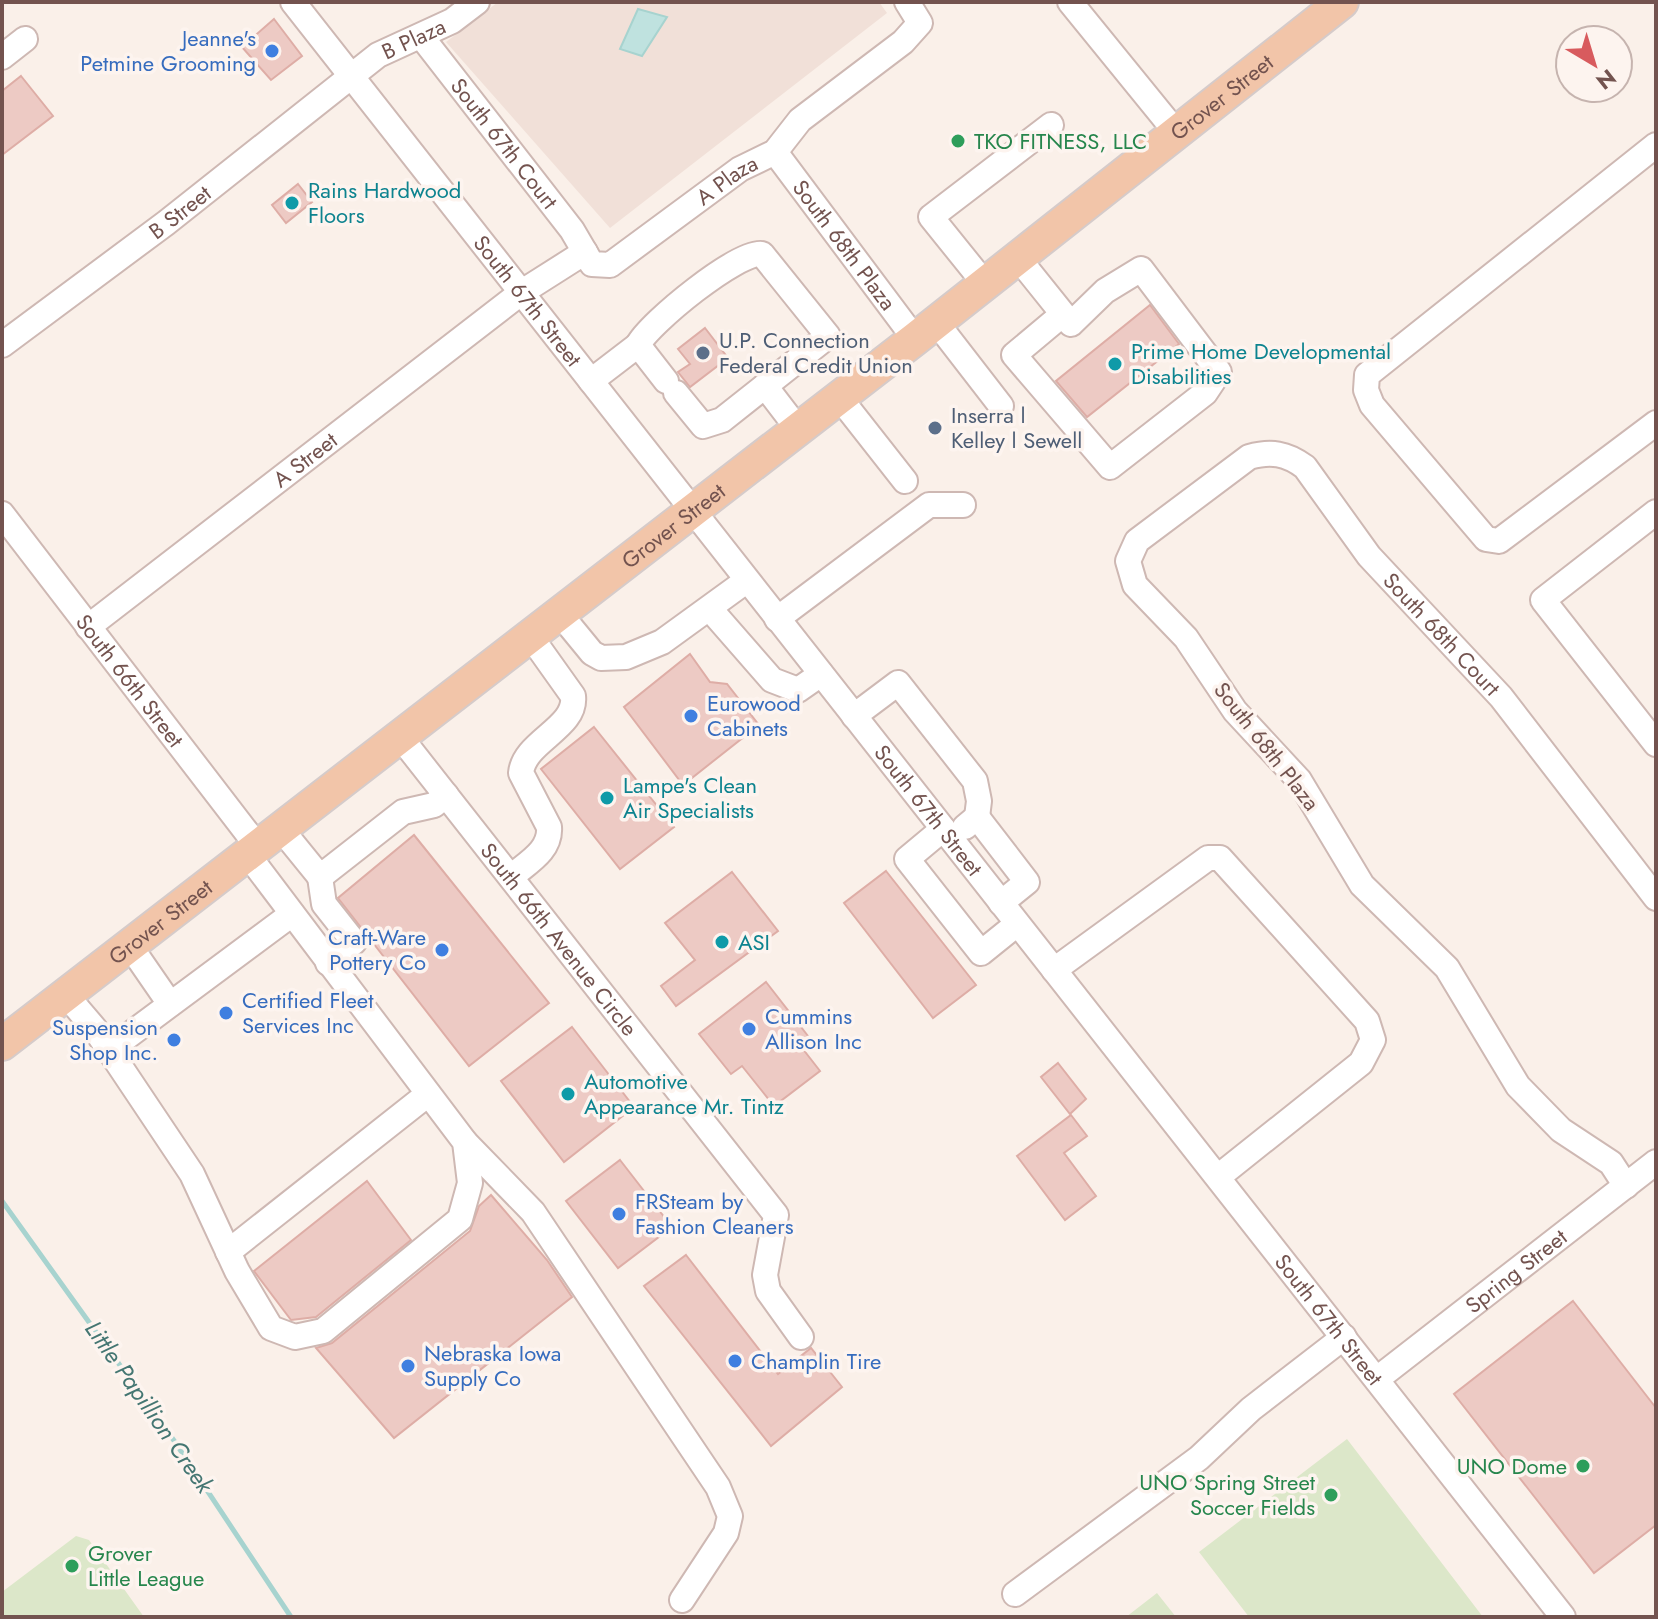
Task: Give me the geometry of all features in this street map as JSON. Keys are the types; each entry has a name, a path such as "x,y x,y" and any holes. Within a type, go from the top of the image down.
{"main road":[{"name":"Grover Street","path":"2,1044 925,331 1342,2"}],"street":[{"name":"South 67th Street","path":"293,2 1563,1617"},
{"name":"B Plaza","path":"352,75 378,55 452,21 477,2"},
{"path":"1070,2 1175,131"},
{"name":"A Plaza","path":"585,252 592,264 615,263 740,169 775,152 800,120 903,42 914,12"},
{"name":"South 67th Court","path":"421,36 585,252"},
{"path":"2,57 25,39"},
{"name":"B Street","path":"2,345 166,223 352,75"},
{"path":"985,284 931,217 1051,125"},
{"path":"1656,145 1367,375 1366,390 1372,405 1486,539 1499,541 1656,423"},
{"name":"South 68th Plaza","path":"775,152 925,331 1001,406"},
{"path":"522,292 585,252"},
{"path":"591,381 638,345 648,330 701,287 751,255 762,254 828,336 722,420 703,426 638,345"},
{"path":"1018,258 1063,314 1071,324 1105,291 1141,269 1219,372 1205,393 1110,467 1014,355 1063,314"},
{"name":"A Street","path":"88,627 522,292"},
{"path":"765,386 798,429"},
{"path":"839,397 905,481"},
{"name":"South 68th Court","path":"1201,496 1249,457 1276,453 1305,467 1369,556 1481,674 1656,898"},
{"name":"South 68th Plaza","path":"1201,496 1137,541 1128,561 1135,585 1186,638 1235,711 1299,780 1362,885 1447,968 1518,1086 1561,1130 1611,1163 1626,1186"},
{"path":"777,619 929,505 963,505"},
{"path":"1656,512 1543,600 1656,744"},
{"name":"South 66th Street","path":"2,514 262,844"},
{"path":"560,614 592,653 612,658 642,653 694,616 710,609 746,581"},
{"path":"710,609 772,680 798,690 821,674"},
{"path":"511,877 545,847 550,837 549,827 521,773 522,766 527,756 570,713 574,703 573,696 531,637"},
{"path":"854,716 898,683 975,781 979,801 977,817 1027,882 1001,903"},
{"name":"South 66th Avenue Circle","path":"401,738 776,1215 765,1275 768,1291 801,1337"},
{"path":"320,877 403,812 434,805 446,795"},
{"path":"977,817 907,859 981,953 1017,924"},
{"path":"262,844 320,877"},
{"path":"262,844 292,914 465,1142 533,1212 718,1487 730,1516 726,1533 682,1600"},
{"path":"1054,970 1208,858 1220,858 1367,1021 1373,1040 1361,1063 1218,1177"},
{"path":"320,877 324,904 354,942 328,963"},
{"path":"109,1050 292,914"},
{"path":"130,946 170,1004"},
{"path":"66,995 109,1050 192,1174 228,1252 271,1328 295,1337 323,1331 460,1219 470,1183 465,1142"},
{"path":"228,1252 428,1094"},
{"name":"Spring Street","path":"1377,1379 1656,1162"},
{"path":"1015,1594 1199,1458 1251,1409 1344,1337"}],"shaded area":[{"path":"498,2 879,2 887,13 610,228 446,42"}],"green space":[{"name":"UNO Spring Street Soccer Fields","path":"1347,1439 1483,1617 1249,1617 1199,1552"},
{"name":"Grover Little League","path":"76,1536 89,1540 144,1617 2,1617 2,1592"},
{"path":"1157,1593 1176,1617 1126,1617"}],"water":[{"path":"638,9 667,17 642,56 620,49"}],"building":[{"name":"Jeanne's Petmine Grooming","path":"274,19 302,56 271,80 242,47"},
{"path":"21,76 53,116 2,155 2,91"},
{"name":"Rains Hardwood Floors","path":"298,184 312,202 286,223 272,205"},
{"name":"Prime Home Developmental Disabilities","path":"1150,305 1179,344 1087,417 1056,381"},
{"name":"U.P. Connection Federal Credit Union","path":"705,328 728,358 690,387 678,372 690,364 678,349"},
{"name":"Eurowood Cabinets","path":"690,654 710,682 727,684 759,725 683,785 624,707"},
{"name":"Lampe's Clean Air Specialists","path":"594,727 674,827 620,869 541,769"},
{"name":"Craft-Ware Pottery Co","path":"414,835 549,1003 469,1066 338,898"},
{"path":"886,871 976,985 933,1018 844,903"},
{"name":"ASI","path":"732,872 778,931 676,1006 661,986 695,960 665,923"},
{"path":"766,982 808,1036 799,1044 820,1071 774,1106 742,1066 731,1074 699,1034"},
{"name":"Automotive Appearance Mr. Tintz","path":"572,1027 634,1107 564,1162 501,1081"},
{"path":"1058,1063 1086,1099 1070,1114 1041,1077"},
{"path":"1071,1115 1087,1136 1064,1153 1096,1196 1065,1220 1017,1156"},
{"name":"FRSteam by Fashion Cleaners","path":"620,1160 672,1227 618,1268 566,1201"},
{"path":"367,1181 411,1240 316,1317 291,1320 254,1271"},
{"name":"Nebraska Iowa Supply Co","path":"491,1195 547,1260 572,1297 394,1438 316,1348 332,1343 470,1231 479,1206"},
{"name":"Champlin Tire","path":"686,1255 778,1374 811,1348 842,1387 771,1446 644,1286"},
{"name":"UNO Dome","path":"1573,1301 1656,1408 1656,1525 1594,1573 1454,1394"}],"waterway":[{"name":"Little Papillion Creek","path":"2,1201 175,1442 291,1617"}],"place":[{"name":"Jeanne's Petmine Grooming","path":"272,51"},
{"name":"TKO FITNESS, LLC","path":"958,141"},
{"name":"Rains Hardwood Floors","path":"292,203"},
{"name":"U.P. Connection Federal Credit Union","path":"703,353"},
{"name":"Prime Home Developmental Disabilities","path":"1115,364"},
{"name":"Inserra l Kelley l Sewell","path":"935,428"},
{"name":"Eurowood Cabinets","path":"691,716"},
{"name":"Lampe's Clean Air Specialists","path":"607,798"},
{"name":"ASI","path":"722,942"},
{"name":"Craft-Ware Pottery Co","path":"442,950"},
{"name":"Certified Fleet Services Inc","path":"226,1013"},
{"name":"Cummins Allison Inc","path":"749,1029"},
{"name":"Suspension Shop Inc.","path":"174,1040"},
{"name":"Automotive Appearance Mr. Tintz","path":"568,1094"},
{"name":"FRSteam by Fashion Cleaners","path":"619,1214"},
{"name":"Champlin Tire","path":"735,1361"},
{"name":"Nebraska Iowa Supply Co","path":"408,1366"},
{"name":"UNO Dome","path":"1583,1466"},
{"name":"UNO Spring Street Soccer Fields","path":"1331,1495"},
{"name":"Grover Little League","path":"72,1566"}]}
